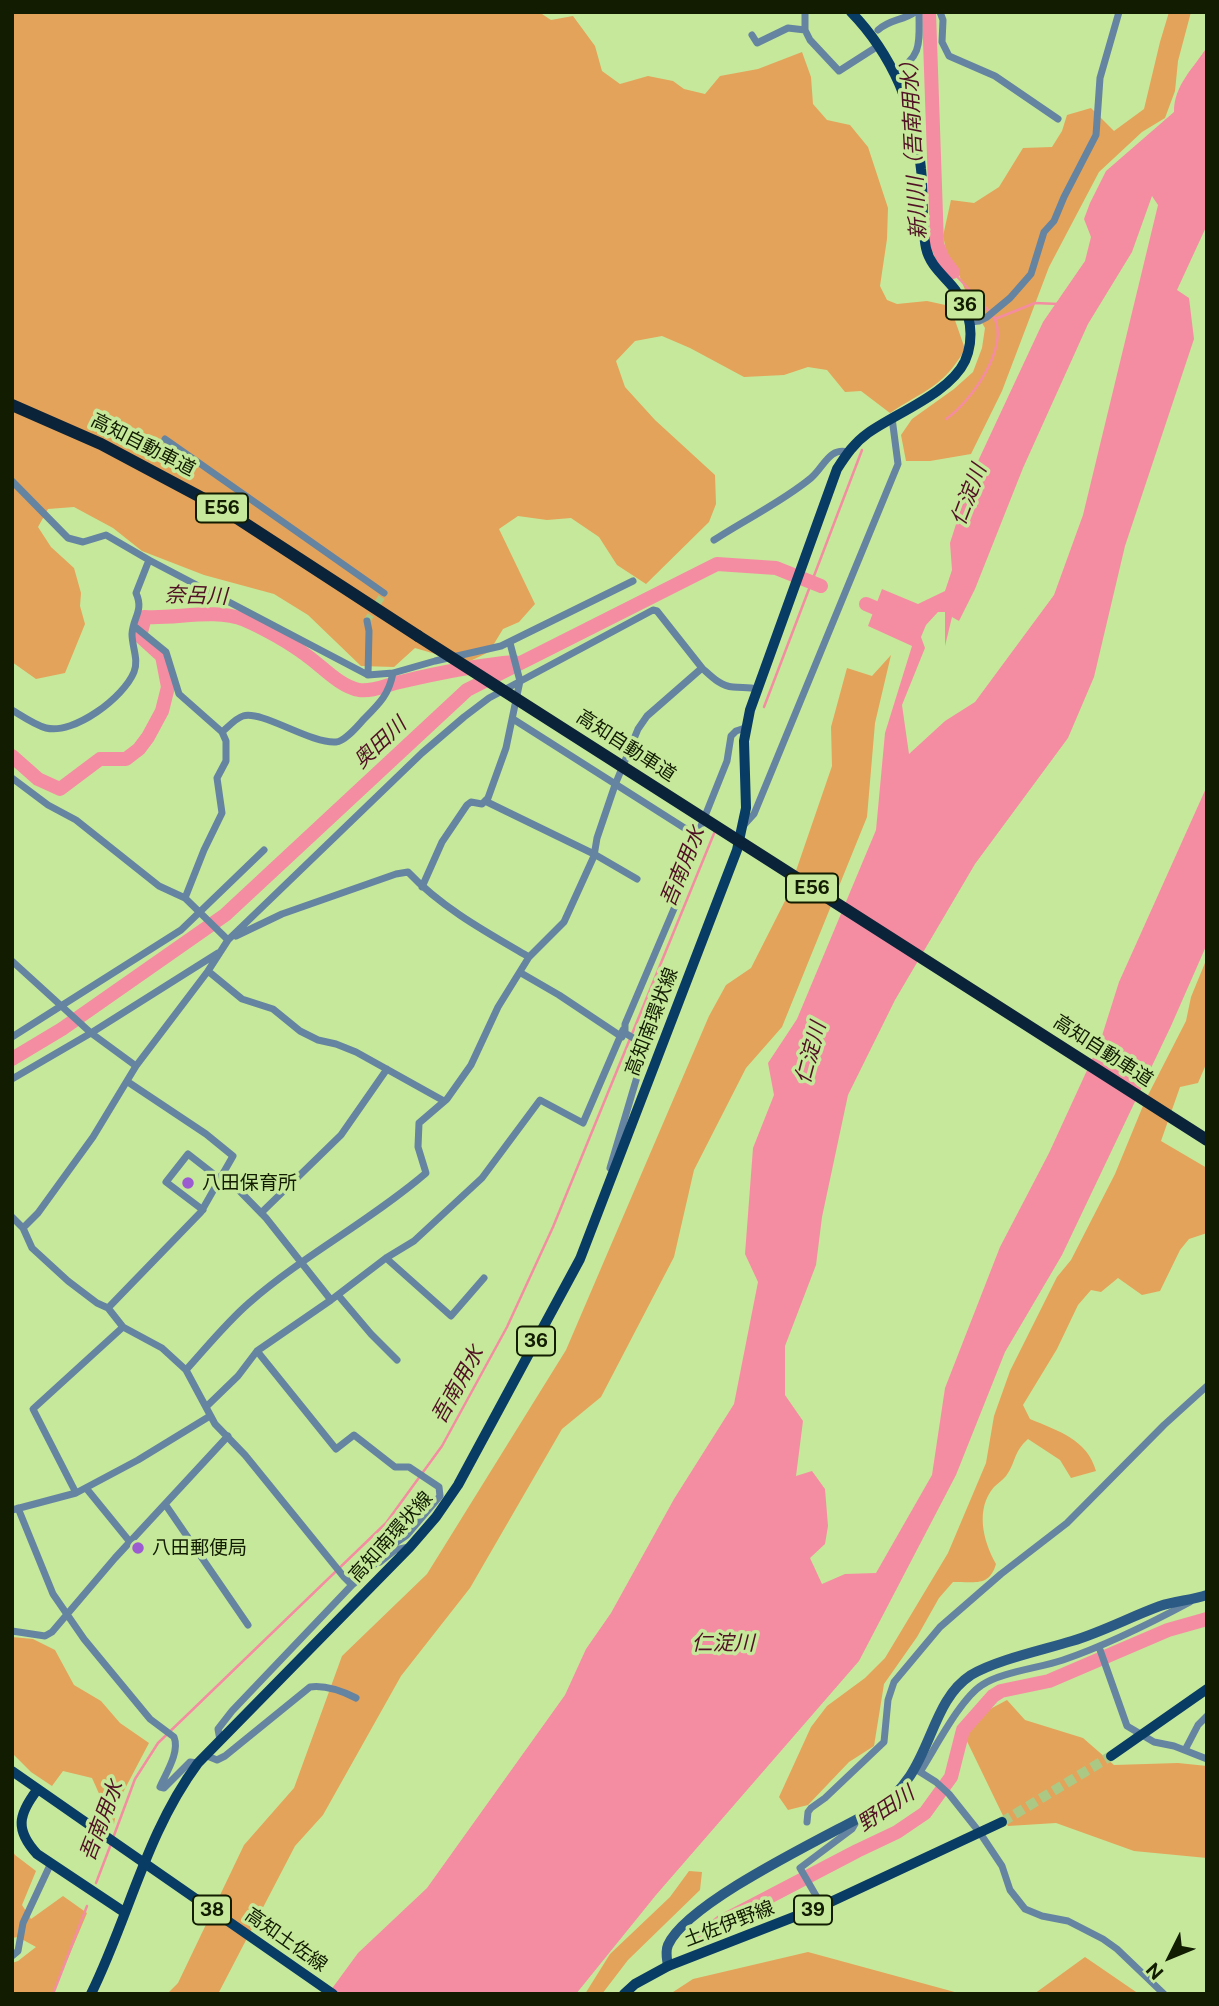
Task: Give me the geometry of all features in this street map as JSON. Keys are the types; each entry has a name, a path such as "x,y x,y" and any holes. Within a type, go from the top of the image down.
{"highway":[{"name":"高知自動車道","path":"12,405 101,444 211,502 1207,1140"}],"main road":[{"name":"36","path":"851,12 895,72 916,134 926,247 934,267 956,291 966,307 970,322"},
{"name":"高知南環状線","path":"91,1994 164,1814 201,1759 410,1547 436,1517 458,1485 580,1259 737,850 744,826 747,790 746,728 757,690 837,469 848,452 866,434 953,378 965,362 970,344 970,322"},
{"path":"1111,1756 1207,1689"},
{"name":"高知土佐線","path":"12,1771 333,1994"},
{"path":"37,1790 20,1823 27,1844 37,1854 124,1912"},
{"name":"土佐伊野線","path":"624,1994 635,1984 668,1966 822,1906 1002,1822"}],"street":[{"path":"805,12 806,30 810,40 839,71 878,46"},
{"path":"877,30 887,22 917,12 916,55 908,65 895,72"},
{"path":"940,12 943,20 942,42 949,56 995,76 1058,119"},
{"path":"970,322 979,321 995,310 1010,298 1031,274 1044,232 1054,221 1063,197 1096,135 1100,78 1119,12"},
{"path":"752,35 757,43 788,28 806,30"},
{"path":"744,826 754,814 898,464 891,418"},
{"path":"164,439 384,593"},
{"path":"715,540 808,480 833,452 848,452"},
{"path":"12,481 68,538 83,542 106,535 368,675 393,673 510,643 633,581"},
{"path":"12,710 47,728 70,727 89,717 118,693 133,674 136,662 132,636 141,604 136,593 149,560"},
{"path":"23,1228 93,1137 136,1066 208,971 225,938 445,732 489,698 653,610 657,611 702,668 721,684 731,688 748,687 757,690"},
{"path":"367,621 368,675"},
{"path":"134,626 166,652 179,694 222,732 226,741 226,761 218,778 222,813 185,898"},
{"path":"422,887 442,842 467,805 471,802 482,804 485,801 506,748 520,681 510,643"},
{"path":"458,666 468,653"},
{"path":"186,1370 247,1304 362,1223 426,1173 418,1147 419,1123 444,1101 471,1065 498,1007 521,973 528,957 564,922 594,854 615,785 638,729 647,716 702,668"},
{"path":"222,732 241,716 251,715 308,737 336,742 367,716 389,691 393,673"},
{"path":"513,719 696,836"},
{"path":"207,1406 237,1377 257,1351 386,1258 414,1241 482,1178 540,1100 583,1123 624,1033 676,904 696,836 727,761 731,736 746,728"},
{"path":"12,778 48,805 76,820 159,886 185,898 225,938"},
{"path":"485,801 594,854 637,879"},
{"path":"12,1037 64,1008 203,916 264,850"},
{"path":"225,938 282,914 408,872 422,887 456,913 528,957"},
{"path":"12,1079 219,953"},
{"path":"12,961 91,1033 136,1066"},
{"path":"208,971 242,999 273,1009 300,1031 318,1040 356,1052 444,1101"},
{"path":"521,973 646,1046 593,1225"},
{"path":"261,1213 341,1135 387,1069"},
{"path":"108,1308 203,1210 233,1156 206,1134 128,1082"},
{"path":"203,1210 166,1182 188,1154 221,1177 261,1213 331,1300"},
{"path":"12,1217 23,1228 32,1248 78,1289 108,1308 123,1327 162,1348 186,1370 210,1416 352,1585"},
{"path":"386,1258 450,1316 484,1279"},
{"path":"338,1295 397,1360"},
{"path":"76,1493 33,1409 123,1327"},
{"path":"257,1351 336,1449 354,1434 395,1467 409,1466 439,1488 440,1496 407,1535 388,1548 366,1574"},
{"path":"807,1822 811,1808 884,1742 888,1700 894,1682 940,1627 1067,1523 1164,1425 1207,1386"},
{"path":"210,1416 138,1460 76,1493 15,1509 53,1594 68,1612 84,1639 157,1726 174,1737 176,1749 160,1787 164,1788 190,1762 201,1759 217,1760 226,1756 310,1687 343,1692 356,1698"},
{"path":"12,1631 45,1636 52,1632 130,1542 229,1436"},
{"path":"86,1488 130,1542"},
{"path":"165,1504 248,1625"},
{"path":"220,1740 218,1729 232,1710 352,1585 395,1550 410,1547"},
{"path":"668,1966 668,1944 691,1917 731,1889 879,1807 894,1796 918,1771 980,1686 1100,1650 1204,1597"},
{"path":"918,1771 954,1689 974,1673 1076,1640 1164,1605 1204,1597"},
{"path":"1100,1650 1124,1721 1130,1730 1154,1742 1207,1759"},
{"path":"1185,1750 1198,1724 1207,1716"},
{"path":"918,1771 949,1794 980,1833 1002,1866 1010,1890 1026,1909 1042,1916 1068,1921 1103,1939 1164,1994"},
{"path":"822,1906 801,1866 852,1829 857,1819"},
{"path":"12,1956 18,1951 23,1923 51,1863"}],"shaded area":[{"path":"12,12 539,12 551,20 573,16 595,46 602,71 620,84 648,76 673,81 684,89 705,94 720,76 758,69 802,52 811,77 813,104 827,120 850,125 868,147 888,208 887,239 880,286 887,300 897,304 927,301 950,306 965,349 941,380 890,413 861,391 845,392 827,370 808,367 784,375 744,377 662,336 635,341 616,361 625,387 655,420 715,475 716,504 709,522 646,584 617,565 599,537 571,518 547,520 518,516 499,529 535,604 519,622 503,629 489,652 466,663 415,648 394,667 361,666 308,615 274,594 204,575 142,551 113,528 74,507 48,509 38,527 51,547 74,568 85,624 65,673 36,679 12,662"},
{"path":"1169,12 1191,12 1178,61 1175,91 1165,118 1142,132 1099,172 1049,267 1002,391 971,454 930,461 906,461 901,435 912,419 973,372 982,348 985,328 959,275 948,259 943,236 951,200 974,203 999,187 1023,148 1052,147 1062,131 1067,115 1091,108 1114,131 1144,109"},
{"path":"891,655 875,723 867,817 782,1027 746,1068 694,1170 674,1257 601,1397 562,1429 470,1588 401,1676 323,1815 295,1846 218,1994 167,1994 178,1983 244,1845 294,1788 342,1656 427,1574 566,1350 709,1016 726,985 751,968 787,897 832,766 831,727 847,668 872,676"},
{"path":"1207,958 1207,1062 1198,1083 1180,1087 1161,1141 1207,1168 1207,1233 1189,1239 1180,1250 1160,1291 1142,1295 1118,1278 1101,1292 1091,1290 1078,1305 1057,1349 1023,1405 1030,1419 1061,1432 1079,1444 1092,1460 1096,1471 1071,1478 1060,1460 1028,1439 1023,1444 1009,1471 994,1487 984,1505 985,1535 996,1564 993,1572 980,1582 953,1582 939,1598 917,1637 884,1684 874,1746 849,1762 808,1805 788,1810 779,1797 811,1727 827,1706 865,1678 885,1658 948,1553 986,1463 994,1416 1010,1371 1057,1277 1071,1260 1115,1174 1145,1101 1186,1021 1191,997"},
{"path":"12,1637 33,1639 55,1650 74,1685 101,1701 120,1723 149,1743 118,1802 114,1824 105,1817 101,1798 92,1778 63,1771 52,1786 31,1772 12,1753"},
{"path":"1007,1700 1025,1720 1083,1738 1114,1765 1178,1763 1207,1766 1207,1858 1134,1851 1056,1823 1008,1826 964,1735 979,1715"},
{"path":"12,1850 36,1871 22,1905 31,1919 63,1896 87,1913 53,1994 12,1994 12,1963 36,1947 18,1937 12,1938"},
{"path":"689,1871 702,1872 700,1890 628,1960 602,1994 585,1994 610,1954 670,1897"},
{"path":"808,1952 962,1994 670,1994 693,1979"},
{"path":"1085,1957 1139,1994 1034,1994"}],"water":[{"name":"仁淀川","path":"1207,47 1207,225 1177,290 1189,298 1194,339 1125,546 1094,677 1068,738 975,864 895,1000 848,1095 822,1217 816,1265 785,1346 785,1395 803,1421 796,1476 812,1471 825,1489 828,1526 825,1544 810,1558 822,1584 845,1574 876,1573 932,1475 945,1388 1000,1247 1049,1153 1100,1042 1119,982 1207,786 1207,944 1171,1026 1062,1255 1005,1352 956,1475 859,1661 656,1895 576,1994 328,1994 358,1953 427,1888 565,1695 586,1649 611,1613 674,1499 734,1404 758,1282 745,1254 753,1148 774,1095 768,1063 797,1019 876,830 885,733 912,646 868,626 882,589 918,604 945,591 952,570 950,543 972,474 1043,322 1085,261 1091,237 1084,219 1090,203 1106,171 1174,112 1181,85","holes":["1152,196 1158,205 1083,515 1054,595 975,702 945,721 909,754 902,705 925,648 921,637 926,625 938,612 945,612 945,646 952,617 959,621 975,589 1023,468 1088,324 1132,252"]}],"waterway":[{"name":"新川川（吾南用水）","path":"929,12 937,244 943,259 953,272"},
{"path":"953,272 988,310"},
{"path":"995,319 1035,303 1059,304"},
{"path":"946,419 976,387 993,357 997,342 997,328 993,316"},
{"name":"吾南用水","path":"764,707 862,450"},
{"name":"奥田川","path":"12,1059 62,1029 225,915 467,690 717,564 776,568 821,586"},
{"name":"奥田川","path":"866,604 892,615"},
{"name":"奈呂川","path":"12,756 38,779 60,789 100,759 126,759 139,749 162,711 168,687 162,656 140,636 145,617 208,614 245,620 285,641 338,680 359,690 458,670 515,662"},
{"name":"吾南用水","path":"113,1838 135,1779 158,1743 386,1523 442,1446 507,1327 553,1227 715,831"},
{"name":"野田川","path":"701,1938 721,1922 897,1832 925,1813 951,1777 963,1730 993,1696 1001,1691 1049,1681 1168,1630 1207,1619"},
{"name":"吾南用水","path":"96,1883 111,1844"},
{"name":"吾南用水","path":"53,1994 87,1906"}],"tunnel":[{"path":"367,621 384,593"},
{"path":"1002,1822 1111,1756"}],"place":[{"name":"八田保育所","path":"188,1183"},
{"name":"八田郵便局","path":"138,1548"}]}
